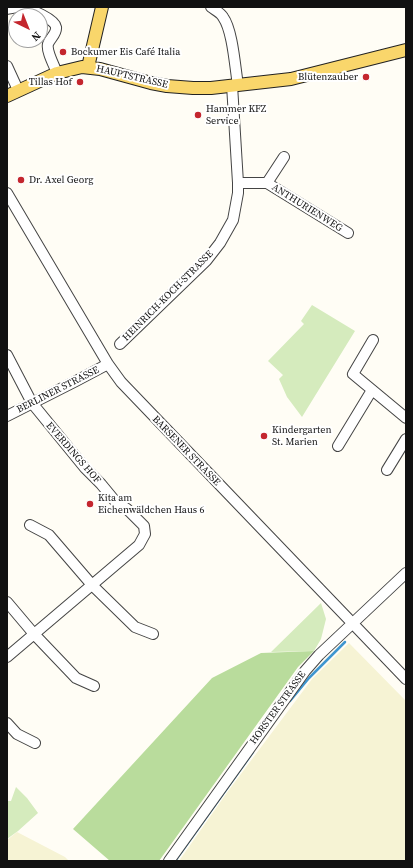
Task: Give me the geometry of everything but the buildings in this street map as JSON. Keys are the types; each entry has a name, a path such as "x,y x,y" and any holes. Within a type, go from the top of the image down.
{"main road":[{"path":"88,67 102,7"},
{"name":"HAUPTSTRASSE","path":"7,96 57,73 76,68 88,67 145,82 167,86 193,88 291,79 406,50"}],"street":[{"path":"7,9 21,7 32,10 52,21 56,25 56,29 48,45 48,50 57,73"},
{"name":"HEINRICH-KOCH-STRASSE","path":"120,344 201,266 220,243 233,220 238,193 238,183 232,42 223,17 211,7"},
{"path":"7,66 18,90"},
{"name":"ANTHURIENWEG","path":"267,183 284,157"},
{"name":"ANTHURIENWEG","path":"238,183 267,183 348,233"},
{"name":"BARSENER STRASSE","path":"7,193 108,364 128,391 406,679"},
{"path":"373,340 353,374 406,418"},
{"name":"EVERDINGS HOF","path":"7,355 32,403 80,463 115,501 127,508 144,526 145,534 139,545 7,657"},
{"name":"BERLINER STRASSE","path":"7,416 108,364"},
{"path":"338,446 372,390"},
{"path":"387,470 406,439"},
{"path":"30,525 49,536 92,585 135,627 153,634"},
{"name":"HORSTER STRASSE","path":"169,861 305,671 319,655 406,573"},
{"path":"7,602 34,634 76,678 94,686"},
{"path":"7,723 17,734 35,743"}],"shaded area":[{"path":"349,643 406,701 406,861 179,861 226,794 312,679"},
{"path":"17,832 65,857 69,861 7,861 7,840"}],"green space":[{"path":"312,305 355,331 302,417 287,397 279,379 283,375 268,361 304,324 301,321"},
{"path":"321,603 326,619 321,639 314,651 271,652"},
{"path":"314,651 298,667 159,861 110,861 73,829 212,678 261,653"},
{"path":"16,787 27,798 38,813 7,839 7,801 11,801"}],"waterway":[{"path":"290,701 309,678 345,642"},
{"path":"175,861 253,752"}],"place":[{"name":"Bockumer Eis Café Italia","path":"63,52"},
{"name":"Blütenzauber","path":"366,77"},
{"name":"Tillas Hof","path":"80,82"},
{"name":"Hammer KFZ Service","path":"198,115"},
{"name":"Dr. Axel Georg","path":"21,180"},
{"name":"Kindergarten St. Marien","path":"264,436"},
{"name":"Kita am Eichenwäldchen Haus 6","path":"90,504"}]}
